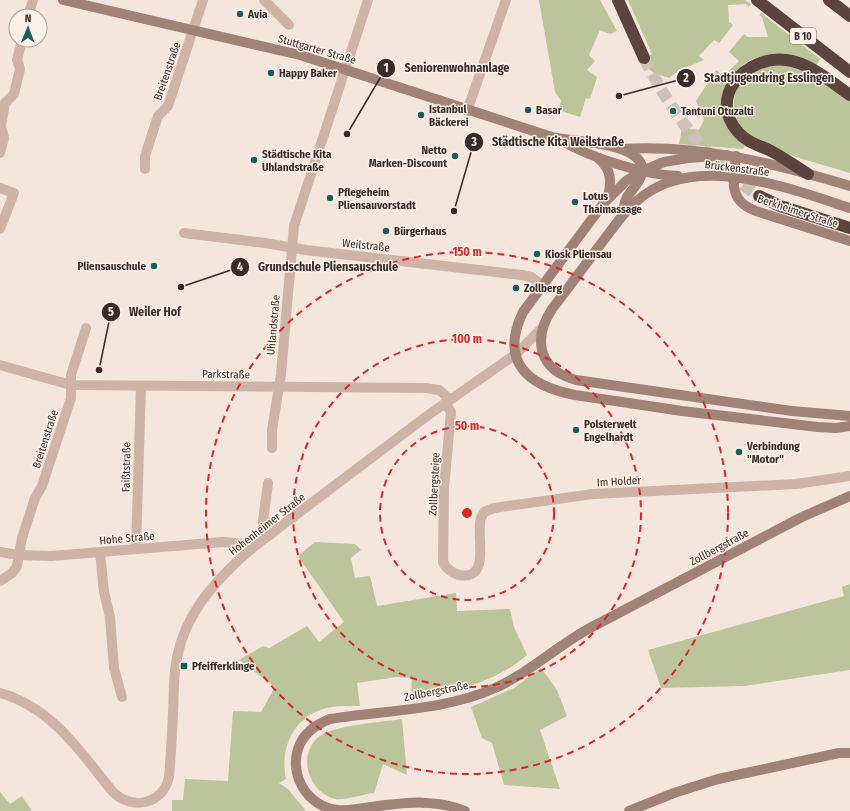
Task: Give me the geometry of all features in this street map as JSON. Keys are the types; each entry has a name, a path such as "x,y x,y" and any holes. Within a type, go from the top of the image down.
{"highway":[{"path":"618,0 644,58"},
{"name":"B 10","path":"757,0 850,72"},
{"path":"829,0 850,16"},
{"path":"808,174 769,151 744,139 736,130 730,120 728,108 729,95 733,84 740,74 750,66 763,61 778,59 795,62 810,68 850,94"},
{"path":"759,196 780,206 850,228"}],"main road":[{"name":"Stuttgarter Straße","path":"63,0 300,55 467,111 559,139 575,148 642,171 662,176 686,176"},
{"name":"Stuttgarter Straße","path":"559,139 589,141 622,149"},
{"name":"Brückenstraße","path":"622,149 678,148 731,156 808,174 850,186"},
{"path":"622,149 631,153 641,166 642,171 641,179 626,200 622,216"},
{"path":"595,155 604,163 609,171 611,183 607,200"},
{"name":"Brückenstraße","path":"516,354 515,336 520,318 542,285 607,200 626,181 642,171 673,160 731,156"},
{"name":"Berkheimer Straße","path":"731,156 736,195 746,207 850,240"},
{"name":"Brückenstraße","path":"543,326 552,309 622,216 640,198 654,188 686,176 701,175 734,178 773,185 850,208"},
{"path":"543,326 541,339 544,355 555,370 568,377 792,410 850,416"},
{"path":"516,354 519,363 531,378 558,392 682,411 818,427 836,428 850,426"},
{"name":"Zollbergstraße","path":"465,811 448,805 425,802 347,810 325,807 314,801 303,789 296,767 298,750 309,732 317,725 330,719 449,702 492,689 520,674 571,638 802,517 850,496"},
{"path":"629,811 674,793 718,779 839,752 850,753"}],"street":[{"path":"264,0 289,25"},
{"name":"Uhlandstraße","path":"272,448 272,430 295,220 368,0"},
{"path":"467,111 506,0"},
{"name":"Breitenstraße","path":"145,169 145,156 158,116 168,106 202,2"},
{"path":"0,153 4,138 1,126 6,103 14,94 20,69 17,60 20,48"},
{"path":"0,188 14,193 0,229"},
{"name":"Weilstraße","path":"184,233 292,248 525,275 542,285"},
{"name":"Hohenheimer Straße","path":"0,693 27,703 50,719 63,732 113,792 123,801 140,804 155,797 164,789 168,777 176,664 179,648 186,629 196,610 209,592 231,567 256,545 448,401 516,354 543,326"},
{"name":"Breitenstraße","path":"0,581 16,569 22,538 35,498 42,486 71,398 71,375 86,328"},
{"name":"Parkstraße","path":"0,364 71,385 278,386 434,389 443,392 448,401"},
{"name":"Faißtstraße","path":"136,549 141,386"},
{"name":"Zollbergsteige","path":"446,568 443,559 444,488 451,412 448,401"},
{"name":"Im Holder","path":"446,568 452,573 460,575 469,575 477,569 480,560 481,518 484,512 494,508 593,494 796,484 850,476"},
{"path":"268,483 263,522 270,535"},
{"name":"Hohe Straße","path":"0,552 19,555 51,556 230,542 256,545"},
{"path":"100,552 104,592 110,617 114,668 122,697"}],"green space":[{"path":"539,0 600,0 617,31 610,34 600,30 589,55 595,61 587,70 597,77 590,99 586,98 580,117 558,110 561,101 555,92"},
{"path":"628,0 745,0 751,4 749,7 746,4 728,5 729,22 733,25 719,43 714,40 699,56 704,60 680,70 669,78 654,73 638,61 652,54"},
{"path":"761,13 820,59 816,66 790,59 767,56 747,62 737,70 728,83 739,141 745,146 743,149 679,144 682,128 699,130 704,120 696,101 716,70 724,76 739,61 729,52 744,34 748,37 768,37 762,17 759,15"},
{"path":"780,65 805,71 850,101 850,173 779,151 754,139 741,128 736,117 734,106 735,94 740,83 755,71"},
{"path":"315,542 355,544 361,550 351,558 355,578 370,576 377,606 456,593 457,611 510,609 514,627 527,655 514,665 487,680 459,689 413,698 411,696 412,678 397,677 357,683 360,706 330,707 310,715 295,729 290,738 286,748 285,758 286,779 279,783 288,789 306,811 172,811 172,800 183,800 185,779 228,781 233,711 261,712 275,687 239,660 263,646 269,648 307,626 319,642 344,622 298,556"},
{"path":"850,584 850,670 744,686 661,688 648,650 844,596 842,587"},
{"path":"541,668 557,690 567,716 540,730 560,789 504,785 492,743 482,738 471,707 514,688"},
{"path":"402,719 407,775 383,764 374,793 343,799 335,799 325,795 317,788 311,779 307,759 309,750 315,741 323,734 350,726"},
{"path":"0,792 10,804 22,796 32,811 0,811"}],"tunnel":[{"path":"644,58 666,98 692,135 723,168 740,183 759,196"}],"place":[{"name":"Avia","path":"240,14"},
{"name":"Happy Baker","path":"271,73"},
{"name":"Stadtjugendring Esslingen","path":"619,96"},
{"name":"Basar","path":"528,110"},
{"name":"Tantuni Otuzalti","path":"673,111"},
{"name":"Istanbul Bäckerei","path":"421,115"},
{"name":"Seniorenwohnanlage","path":"347,134"},
{"name":"Netto Marken-Discount","path":"455,156"},
{"name":"Städtische Kita Uhlandstraße","path":"254,160"},
{"name":"Pflegeheim Pliensauvorstadt","path":"330,198"},
{"name":"Lotus Thaimassage","path":"575,202"},
{"name":"Städtische Kita Weilstraße","path":"454,211"},
{"name":"Bürgerhaus","path":"386,231"},
{"name":"Kiosk Pliensau","path":"537,254"},
{"name":"Pliensauschule","path":"154,266"},
{"name":"Grundschule Pliensauschule","path":"181,287"},
{"name":"Zollberg","path":"516,288"},
{"name":"Weiler Hof","path":"99,370"},
{"name":"Polsterwelt Engelhardt","path":"576,430"},
{"name":"Verbindung \"Motor\"","path":"739,452"},
{"name":"Pfeifferklinge","path":"184,666"}]}
